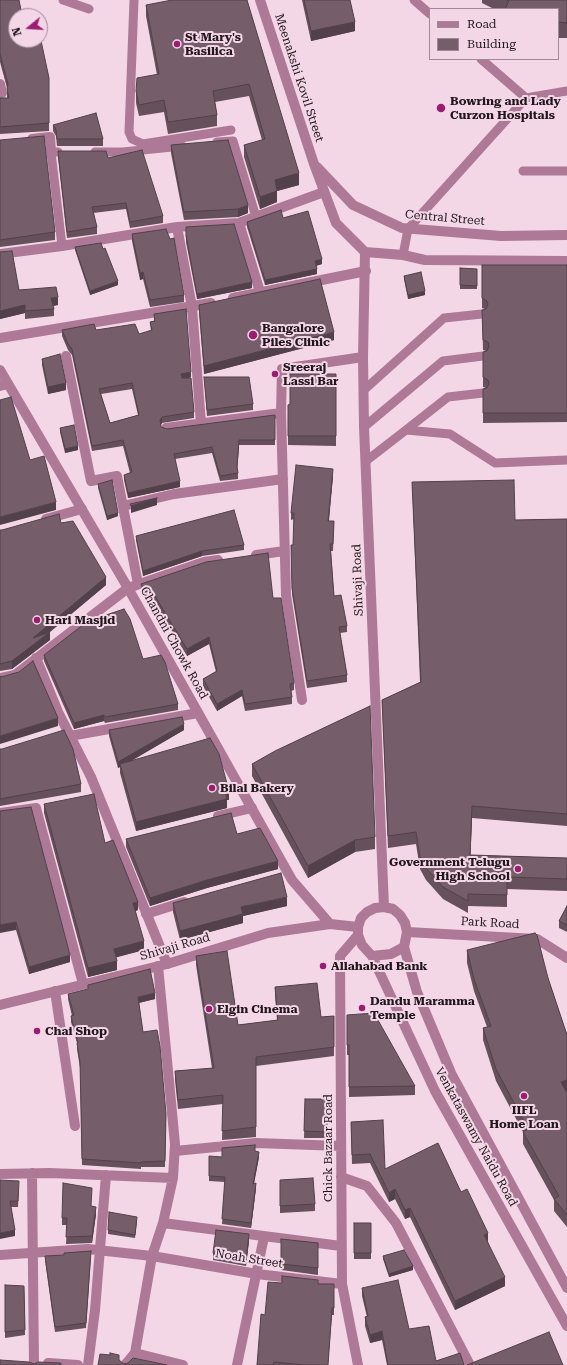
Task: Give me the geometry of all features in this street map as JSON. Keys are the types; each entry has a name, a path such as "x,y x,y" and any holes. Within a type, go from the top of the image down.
{"street":[{"name":"Meenakshi Kovil Street","path":"260,0 314,164"},
{"path":"0,84 2,93 0,93"},
{"path":"21,139 50,138 51,152"},
{"path":"314,164 336,223 365,252 403,255 425,260 567,261"},
{"name":"Central Street","path":"314,164 353,205 402,228 502,236 567,235"},
{"path":"0,254 62,246 177,227 240,223 324,192"},
{"path":"240,223 260,292"},
{"path":"177,227 192,307 201,424"},
{"name":"Shivaji Road","path":"365,252 366,271 363,357 364,427 384,906"},
{"path":"0,338 192,307 366,271"},
{"path":"66,356 90,481 117,476 123,506 133,586"},
{"path":"302,700 286,595 281,413 282,369 363,357"},
{"name":"Chandni Chowk Road","path":"0,370 4,385 82,509 133,586 198,712 252,808 285,874 330,924"},
{"path":"166,428 281,413"},
{"path":"123,506 174,494 283,479"},
{"path":"37,522 82,509"},
{"path":"248,556 284,551"},
{"path":"0,678 15,675 133,586 204,562 226,559"},
{"path":"36,658 65,733 91,777 95,796 121,841 162,965 175,1151 173,1178 163,1223 152,1256 134,1353 125,1365"},
{"path":"65,733 198,712"},
{"path":"0,813 40,807 83,984"},
{"path":"207,819 252,808"},
{"path":"146,914 195,898"},
{"path":"384,906 393,909 400,914 405,923 407,932 404,947 391,954 372,956 362,945 358,931 361,918 367,912 384,906"},
{"name":"Shivaji Road","path":"0,1005 162,965 268,933 330,924 358,931"},
{"name":"Chick Bazaar Road","path":"358,931 340,956 342,1284 359,1364"},
{"name":"Park Road","path":"407,932 536,939 567,958"},
{"name":"Venkataswamy Naidu Road","path":"404,947 418,992 451,1073 567,1288"},
{"name":"Venkataswamy Naidu Road","path":"372,956 435,1092 567,1326"},
{"path":"55,991 75,1126"},
{"path":"175,1151 256,1143 341,1146"},
{"path":"0,1174 32,1173 173,1178"},
{"path":"32,1173 32,1363 78,1365"},
{"path":"88,1365 106,1175"},
{"path":"341,1176 367,1186 396,1223 470,1365"},
{"path":"163,1223 341,1246"},
{"path":"237,1365 264,1237"},
{"name":"Noah Street","path":"0,1255 88,1249 100,1250 152,1256 257,1274 342,1284"},
{"path":"134,1353 183,1365"}],"lane":[{"path":"63,0 89,9"},
{"path":"134,0 129,132 132,139 143,144 231,130"},
{"path":"414,0 429,13"},
{"path":"482,60 526,98"},
{"path":"403,255 408,229 526,98 567,91"},
{"path":"83,152 123,152 233,141 256,217"},
{"path":"62,246 51,152 67,152"},
{"path":"523,171 567,171"},
{"path":"364,390 444,318 482,314"},
{"path":"364,427 443,361 483,356"},
{"path":"366,462 448,397 483,393"},
{"path":"406,430 450,434 495,463 567,460"}],"building":[{"path":"0,0 19,0 21,8 8,8 8,48 43,48 49,78 49,123 0,127 0,98 9,98 7,89 8,84 0,54"},
{"path":"172,0 247,0 299,173 275,180 277,191 260,197 244,145 265,139 249,84 213,91 217,115 168,122 164,100 139,105 136,91 137,78 159,74 146,5"},
{"path":"304,0 350,0 355,22 311,31"},
{"path":"507,0 567,0 567,23 559,22 559,8 506,8 509,1"},
{"path":"96,113 103,139 57,139 56,129 53,125"},
{"path":"44,136 55,232 0,240 0,140"},
{"path":"228,140 248,205 238,209 184,212 171,145"},
{"path":"142,150 163,216 130,222 126,203 92,207 97,227 67,232 58,151 106,151 108,158"},
{"path":"281,210 283,218 308,211 322,259 315,261 317,269 265,280 247,222"},
{"path":"234,224 252,282 197,294 186,236 186,227"},
{"path":"166,229 170,239 174,238 184,295 150,300 143,272 140,273 132,234"},
{"path":"101,243 103,249 105,248 118,281 90,291 75,247"},
{"path":"12,251 19,290 56,287 58,297 51,298 54,309 25,311 25,305 0,311 0,252"},
{"path":"482,265 567,265 567,413 483,413 483,389 487,388 489,383 488,380 483,377 483,352 487,351 489,346 488,342 483,340 482,310 486,309 488,304 487,301 482,298"},
{"path":"460,268 477,269 477,286 460,285"},
{"path":"421,272 425,291 408,295 404,276"},
{"path":"320,279 334,332 204,366 199,305"},
{"path":"186,309 191,372 181,374 182,378 191,378 194,412 162,417 160,420 161,427 167,429 275,415 275,440 239,440 238,473 220,476 212,447 174,454 180,481 128,493 124,475 132,472 123,440 92,446 72,349 68,344 62,330 94,324 96,330 135,324 139,334 152,330 150,322 155,321 154,314","holes":["132,383 139,415 110,423 99,389"]},
{"path":"60,354 66,383 48,387 42,359"},
{"path":"290,374 336,374 336,436 288,436"},
{"path":"204,377 249,377 253,404 207,410"},
{"path":"11,397 30,460 44,456 56,502 0,517 0,400"},
{"path":"74,425 78,446 65,449 60,428"},
{"path":"296,465 333,469 328,521 334,521 333,544 330,544 334,596 341,595 347,626 339,627 347,675 307,681 292,588 291,545 293,545 294,513 291,513"},
{"path":"112,480 118,513 107,516 98,484"},
{"path":"514,480 515,520 567,519 567,814 472,806 470,855 567,858 567,879 507,877 507,895 468,894 468,901 443,887 426,868 420,857 416,832 388,836 382,700 421,682 412,482"},
{"path":"157,498 131,506 130,504"},
{"path":"234,510 244,545 202,551 143,571 136,536"},
{"name":"Hari Masjid","path":"59,514 61,523 73,521 106,577 33,638 50,632 12,661 0,664 0,530"},
{"path":"268,553 273,598 281,598 294,683 290,684 292,697 245,704 242,690 217,704 203,679 217,671 209,637 187,649 150,588 145,591 141,584 206,562"},
{"path":"124,609 130,619 143,659 161,655 165,662 178,704 105,717 104,715 74,723 44,655 88,621"},
{"path":"33,661 58,718 0,736 0,676 19,672"},
{"path":"370,706 375,837 355,840 308,866 252,764 275,751"},
{"path":"182,717 184,724 118,762 109,730"},
{"path":"64,730 73,749 81,784 0,799 0,749"},
{"path":"210,738 219,754 229,791 225,792 227,799 136,822 120,764"},
{"path":"94,794 105,843 113,840 138,902 133,903 144,941 114,949 117,961 88,968 44,804"},
{"path":"31,807 70,955 29,967 16,922 0,925 0,811"},
{"path":"231,813 237,834 260,828 278,861 207,880 150,898 126,839"},
{"path":"281,873 287,897 241,907 243,914 180,931 173,903"},
{"path":"567,906 567,925 559,921"},
{"path":"535,933 537,935 548,978 567,1035 567,1080 561,1082 567,1093 567,1215 554,1199 559,1196 523,1132 528,1129 496,1069 483,1028 491,1026 474,979 467,950"},
{"path":"227,951 238,1025 278,1020 275,987 317,983 321,1017 334,1016 334,1047 256,1057 256,1127 222,1131 223,1095 178,1100 175,1071 214,1068 196,956"},
{"path":"150,969 155,993 138,997 143,1032 157,1030 160,1046 166,1114 165,1161 141,1163 82,1159 80,1062 78,1043 71,1016 74,1015 68,994 88,989 88,985"},
{"path":"374,1013 415,1086 349,1087 347,1015"},
{"path":"305,1099 327,1099 327,1132 304,1131"},
{"path":"383,1120 385,1169 438,1143 461,1192 467,1189 488,1233 484,1235 505,1277 455,1301 410,1208 405,1210 395,1189 389,1193 370,1154 352,1155 351,1122"},
{"path":"255,1145 255,1151 259,1152 253,1184 256,1183 251,1223 222,1219 225,1177 209,1176 209,1156 222,1157 222,1148"},
{"path":"313,1178 315,1204 280,1206 280,1180"},
{"path":"0,1180 19,1181 18,1201 10,1201 15,1230 0,1233"},
{"path":"63,1183 92,1188 91,1206 96,1207 92,1236 66,1237 67,1218 62,1218"},
{"path":"109,1212 137,1217 135,1235 108,1230"},
{"path":"354,1223 371,1223 371,1253 354,1253"},
{"path":"216,1230 249,1234 246,1259 213,1253"},
{"path":"281,1239 318,1243 318,1268 281,1264"},
{"path":"404,1250 413,1266 389,1274 383,1256"},
{"path":"91,1251 86,1323 55,1327 45,1256"},
{"path":"282,1276 318,1280 318,1284 334,1284 334,1308 332,1308 328,1365 305,1365 274,1362 273,1365 257,1365 261,1314 265,1315 268,1282 282,1283"},
{"path":"398,1280 409,1329 429,1326 436,1361 460,1353 464,1365 388,1365 382,1331 370,1335 365,1317 368,1316 362,1288"},
{"path":"5,1285 24,1286 25,1330 5,1332"},
{"path":"549,1332 563,1365 467,1365"},
{"path":"110,1353 119,1355 119,1360 124,1364 128,1363 133,1358 167,1365 98,1365 100,1354 110,1355"},
{"path":"0,1360 29,1362 34,1364 38,1362 61,1363 61,1365 0,1365"}],"place":[{"name":"St Mary's Basilica","path":"177,44"},
{"name":"Bowring and Lady Curzon Hospitals","path":"441,108"},
{"name":"Bangalore Piles Clinic","path":"253,335"},
{"name":"Sreeraj Lassi Bar","path":"275,374"},
{"name":"Hari Masjid","path":"37,620"},
{"name":"Bilal Bakery","path":"212,788"},
{"name":"Government Telugu High School","path":"518,869"},
{"name":"Allahabad Bank","path":"323,966"},
{"name":"Dandu Maramma Temple","path":"362,1008"},
{"name":"Elgin Cinema","path":"209,1009"},
{"name":"Chai Shop","path":"37,1031"},
{"name":"IIFL Home Loan","path":"524,1096"}]}
